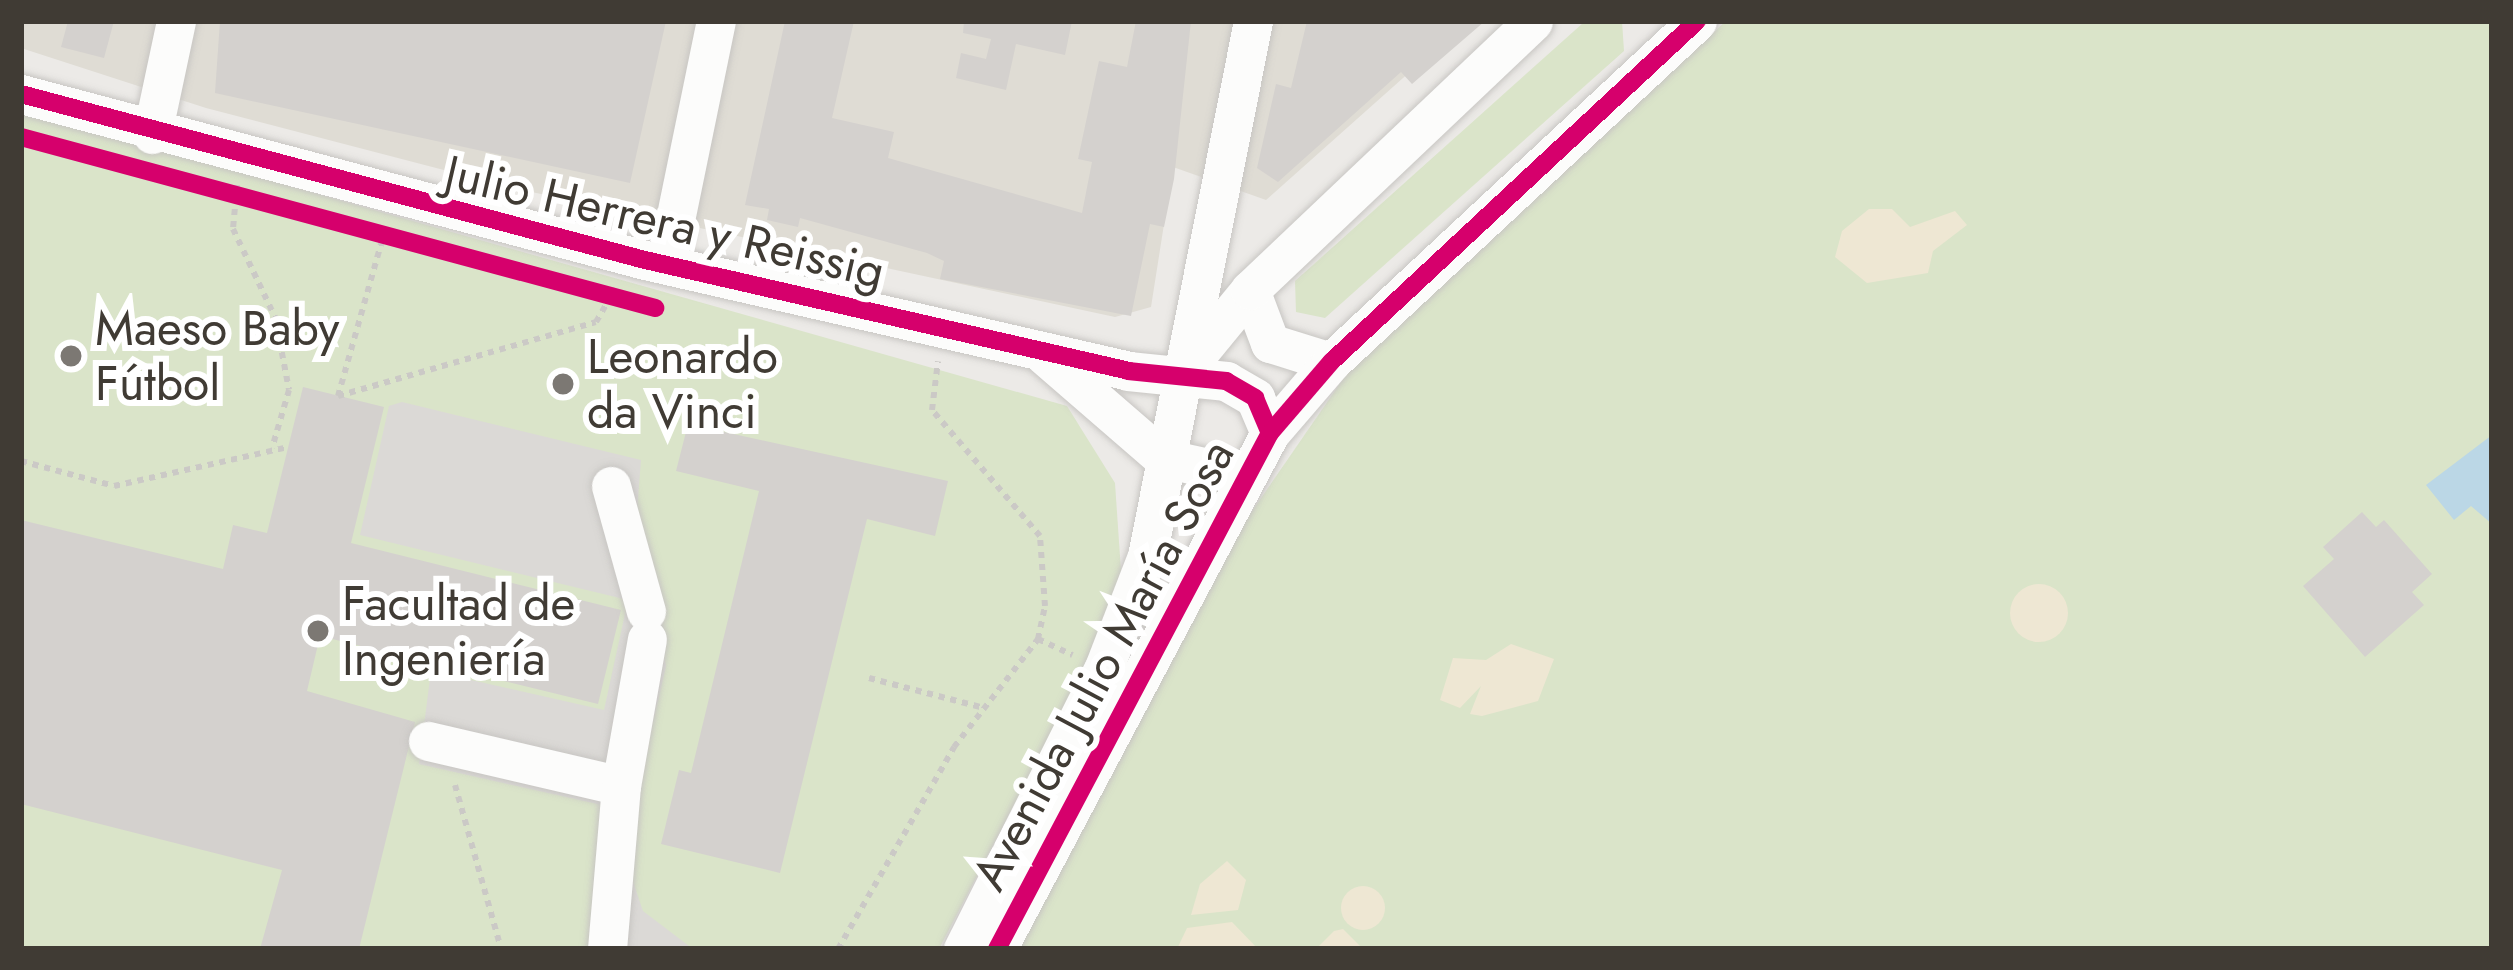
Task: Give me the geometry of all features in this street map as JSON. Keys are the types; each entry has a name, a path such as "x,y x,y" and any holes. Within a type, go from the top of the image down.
{"street":[{"path":"152,134 176,21"},
{"path":"656,262 716,21"},
{"path":"1178,378 1253,21"},
{"name":"Avenida Julio María Sosa","path":"963,949 1118,636 1147,556 1178,378 1250,290 1533,21"},
{"name":"Avenida Julio María Sosa","path":"998,949 1270,433 1331,362 1697,21"},
{"name":"Julio Herrera y Reissig","path":"21,94 245,160 656,262 1040,352 1244,389 1270,433"},
{"path":"1250,290 1270,344 1331,362"},
{"name":"Julio Herrera y Reissig","path":"1040,352 1163,458 1245,476"},
{"path":"608,949 621,786 646,625 611,486"},
{"path":"435,743 621,786"}],"path":[{"path":"245,160 232,202 289,390 272,448"},
{"path":"211,196 253,207"},
{"path":"382,240 338,396 596,322 608,295 656,262"},
{"path":"838,949 985,708 1038,639 1048,560 1040,536 932,410 947,330"},
{"path":"21,461 114,486 288,447"},
{"path":"869,678 985,708"},
{"path":"435,743 501,949"}],"shaded area":[{"path":"21,21 1467,21 1266,200 1173,167 1151,307 1115,317 513,188 206,108 21,48"},
{"path":"402,402 641,460 636,524 666,666 623,852 643,911 693,949 591,949 602,805 419,764 431,671 604,710 628,600 360,535 389,406"}],"green space":[{"path":"1622,21 1624,51 1325,318 1296,312 1295,281 1583,23"},
{"path":"1726,21 2492,21 2492,949 1017,949 1206,578 1352,366"},
{"path":"21,110 1067,406 1115,483 1121,571 1097,645 939,949 21,949"}],"sand":[{"path":"1869,209 1892,209 1910,227 1955,211 1967,225 1933,251 1928,273 1867,283 1835,257 1842,231"},
{"path":"2039,584 2059,593 2068,613 2059,633 2039,642 2019,633 2010,613 2019,593"},
{"path":"1511,644 1554,659 1538,701 1482,716 1470,714 1481,686 1460,708 1440,700 1453,658 1486,660"},
{"path":"1227,861 1246,880 1238,910 1191,915 1200,884"},
{"path":"1363,886 1378,893 1385,908 1378,923 1363,930 1348,923 1341,908 1348,893"},
{"path":"1232,922 1258,949 1177,949 1187,928"},
{"path":"1343,929 1363,949 1316,949 1334,931"}],"water":[{"path":"2492,435 2492,524 2471,506 2454,520 2426,485"}],"building":[{"path":"68,21 114,21 104,58 61,47"},
{"path":"220,21 666,21 630,183 215,93"},
{"path":"785,21 854,21 832,118 894,132 888,158 1082,213 1092,162 1078,159 1099,61 1127,67 1136,21 1191,21 1174,179 1164,227 1150,224 1131,316 940,279 944,261 927,253 800,218 798,227 767,220 769,209 745,205"},
{"path":"964,21 1072,21 1065,55 1016,44 1006,90 956,78 961,53 986,59 991,39 963,33"},
{"path":"1307,21 1485,21 1412,84 1401,72 1278,182 1257,168 1276,84 1291,88"},
{"name":"Facultad de Ingeniería","path":"303,387 384,407 351,543 621,610 598,704 320,636 307,691 415,722 359,949 260,949 282,870 21,804 21,520 223,569 233,525 267,533"},
{"path":"688,424 948,481 935,536 867,519 780,873 661,844 679,770 691,773 759,491 676,471"},
{"path":"2362,512 2376,527 2384,520 2432,574 2412,592 2424,605 2365,657 2303,586 2334,559 2323,547"}],"cycle path":[{"path":"997,949 1270,433 1331,362 1697,21"},
{"path":"21,94 645,260 1128,371 1226,381 1255,398 1270,433"},
{"path":"21,137 655,308"}],"place":[{"name":"Maeso Baby Fútbol","path":"71,356"},
{"name":"Leonardo da Vinci","path":"563,384"},
{"name":"Facultad de Ingeniería","path":"318,631"}]}
